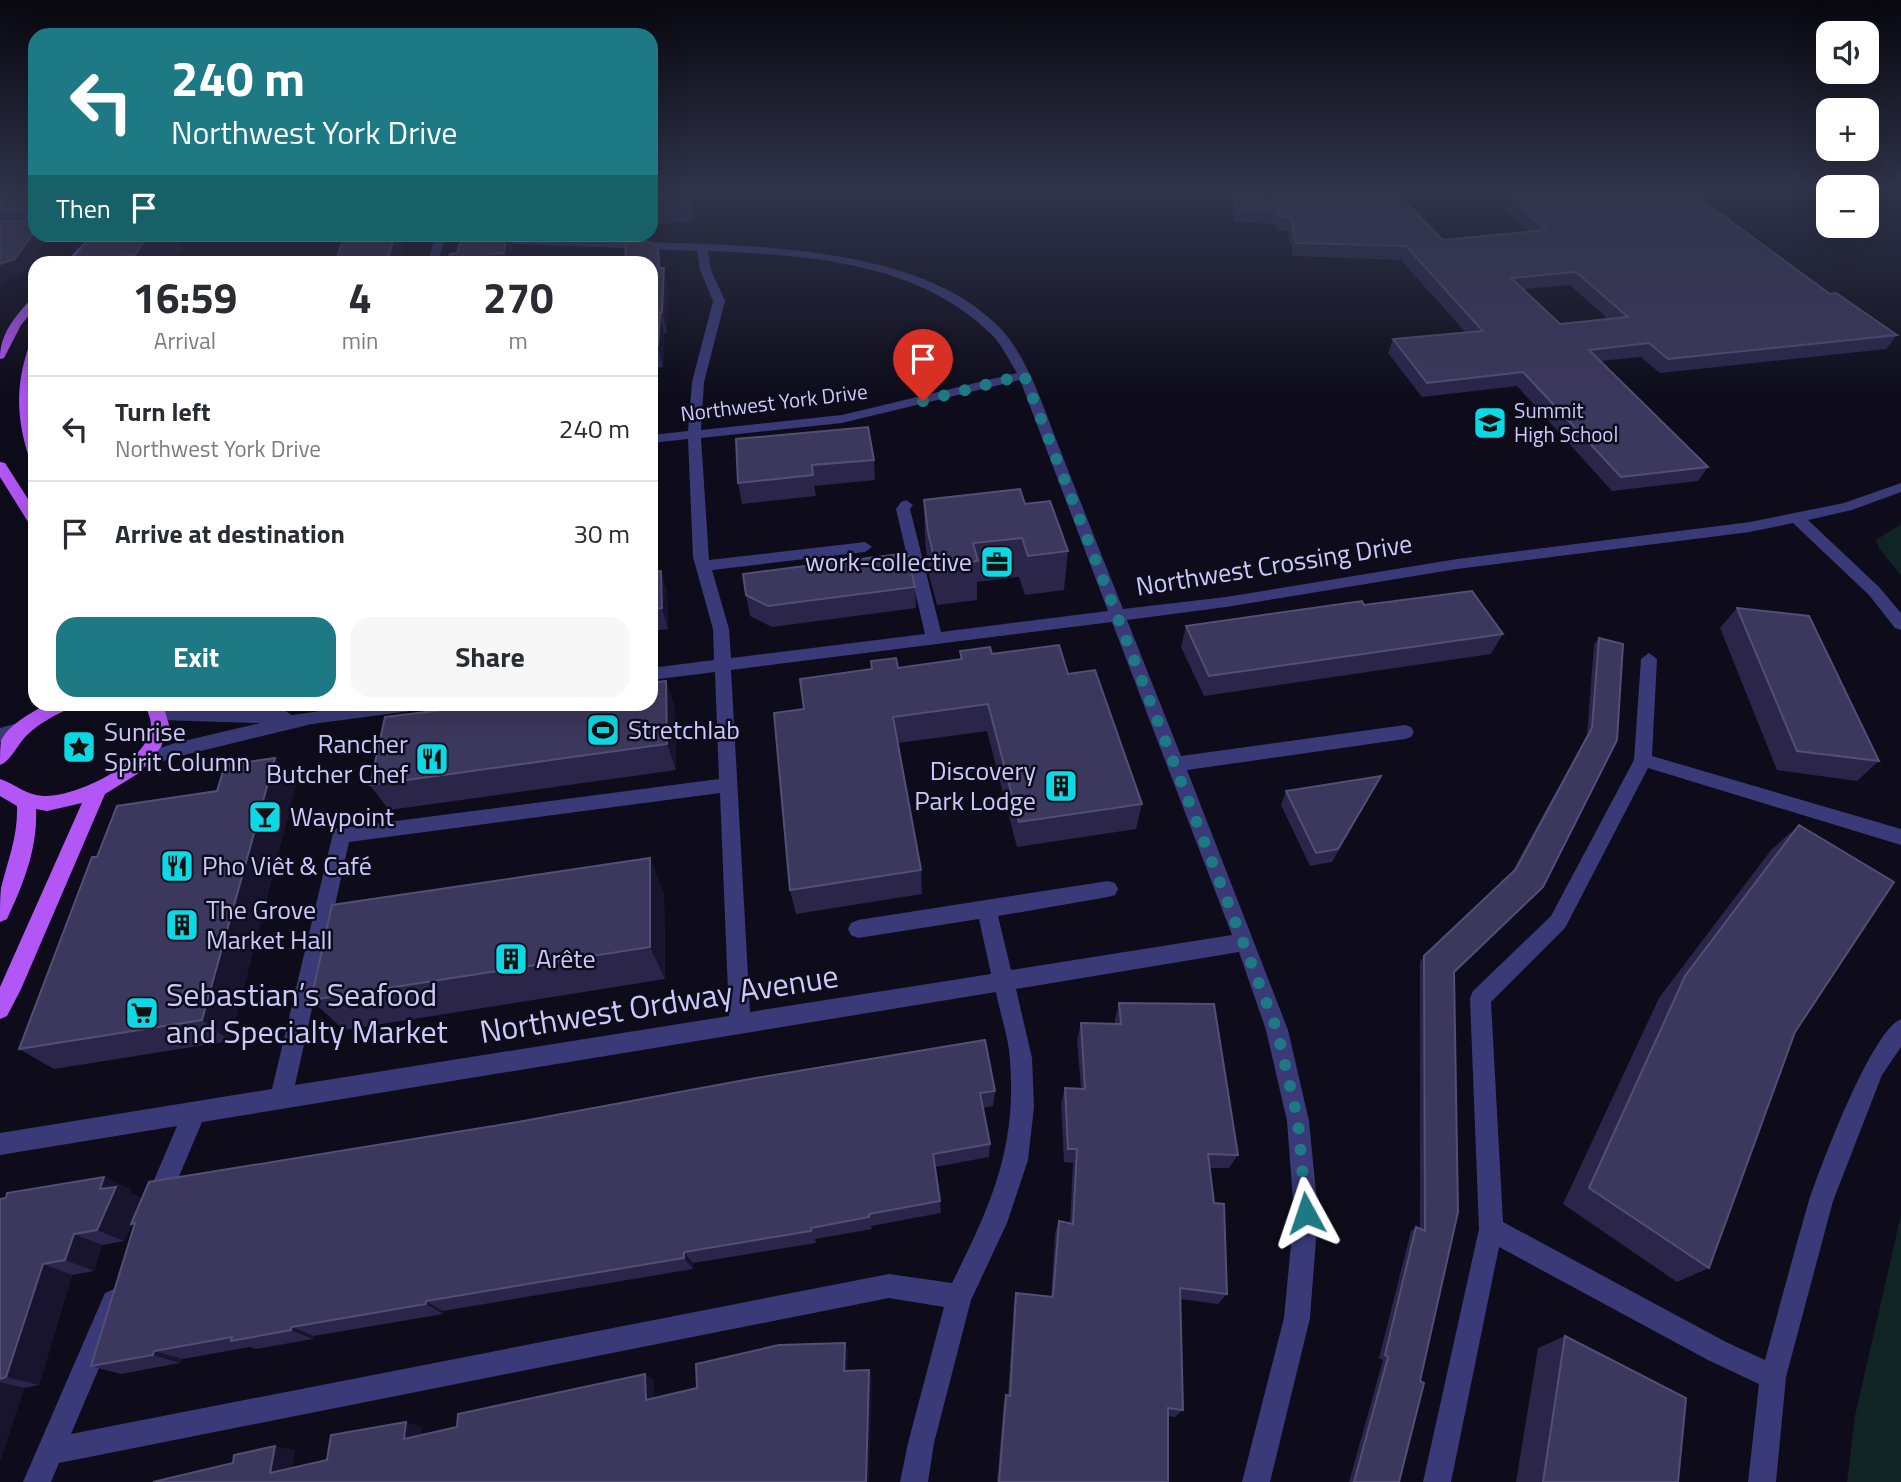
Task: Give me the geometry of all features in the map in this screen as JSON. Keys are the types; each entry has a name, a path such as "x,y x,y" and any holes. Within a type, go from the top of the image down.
{"main road":[{"path":"0,355 4,340 28,310"},
{"path":"28,370 23,403 28,434"},
{"path":"0,466 28,511"},
{"path":"0,758 22,729 47,711"},
{"path":"0,786 11,797 26,802 61,801 98,790 139,762 157,737 157,711"},
{"path":"0,1009 24,961 72,841 98,790"},
{"path":"0,913 24,848 28,819 26,802"}],"street":[{"path":"702,259 702,266 719,301 698,382 694,435 699,533 704,566 721,629 740,1022"},
{"path":"828,259 896,273 934,288 966,307 997,332 1024,375 1277,1030 1298,1121 1306,1213 1297,1318 1256,1482"},
{"name":"Northwest York Drive","path":"658,438 842,419 1024,375"},
{"name":"Northwest Crossing Drive","path":"658,673 1226,602 1457,564 1750,527 1847,507 1901,487"},
{"path":"906,505 903,509 934,638"},
{"path":"1797,518 1874,591 1901,624"},
{"path":"704,566 865,547"},
{"path":"1437,1482 1490,1229 1480,998 1558,922 1643,760 1649,659"},
{"path":"209,711 312,717"},
{"path":"139,762 175,750 312,717 361,711"},
{"path":"0,735 22,729"},
{"path":"1176,764 1405,732"},
{"path":"1643,760 1901,837"},
{"path":"281,1098 341,835 728,785"},
{"path":"858,929 1108,889"},
{"path":"914,1482 921,1443 959,1297 995,1223 1016,1160 1023,1107 1021,1058 987,909"},
{"name":"Northwest Ordway Avenue","path":"0,1144 1245,942"},
{"path":"1762,1482 1773,1377 1821,1201 1874,1068 1901,1029"},
{"path":"149,1219 195,1112"},
{"path":"1490,1229 1717,1351 1773,1377"},
{"path":"37,1482 122,1282"},
{"path":"51,1451 889,1286 959,1297"}],"green space":[{"path":"1901,524 1901,576 1876,540"},
{"path":"1901,1215 1901,1482 1847,1482 1855,1416"}],"building":[{"path":"0,259 15,259 0,264"},
{"path":"658,259 659,268 664,268 658,346"},
{"path":"1418,259 1782,259 1830,294 1836,293 1897,335 1668,359 1649,343 1589,350 1708,467 1621,477 1523,372 1427,383 1393,339 1483,331","holes":["1576,272 1628,317 1560,324 1511,278"]},
{"path":"868,427 874,460 812,465 813,475 738,483 736,439"},
{"path":"1020,489 1025,504 1050,501 1068,551 1028,556 1022,538 973,543 978,561 936,566 924,500"},
{"path":"907,553 915,587 768,606 746,595 743,574"},
{"path":"658,571 661,571 662,608 658,609"},
{"path":"1472,591 1503,634 1209,676 1186,626 1362,601 1364,605"},
{"path":"1737,608 1809,616 1879,761 1797,751"},
{"path":"1599,638 1623,644 1617,740 1543,887 1454,972 1458,1212 1420,1381 1424,1383 1399,1482 1354,1482 1388,1357 1385,1355 1416,1227 1425,1231 1424,956 1516,869 1592,728"},
{"name":"Discovery Park Lodge","path":"1059,645 1068,674 1095,670 1142,804 1019,822 988,704 893,717 921,870 790,890 774,713 804,709 800,679 872,669 871,661 896,658 898,668 962,659 960,651 990,647 992,654"},
{"path":"666,681 667,744 370,785 385,717 434,711 658,711 658,682"},
{"name":"The Grove Market Hall","path":"275,758 202,1020 19,1049 92,857 97,857 117,806 217,791 225,765"},
{"path":"1381,776 1338,849 1316,853 1286,791"},
{"path":"1799,825 1894,882 1795,1032 1709,1268 1589,1188 1685,976"},
{"path":"650,858 650,947 311,1000 332,905"},
{"path":"1119,1003 1214,1004 1238,1155 1208,1154 1214,1203 1224,1204 1227,1294 1180,1288 1183,1410 1168,1408 1168,1482 999,1482 1006,1395 1010,1396 1016,1293 1053,1297 1059,1221 1073,1224 1077,1149 1068,1149 1065,1088 1085,1089 1081,1023 1121,1024"},
{"path":"985,1040 995,1091 980,1093 990,1144 933,1154 940,1201 869,1214 869,1217 811,1228 811,1231 684,1252 684,1258 426,1301 426,1304 292,1327 291,1330 231,1341 232,1337 154,1351 153,1355 91,1366 135,1223 131,1224 149,1182 518,1122 750,1079"},
{"path":"104,1177 100,1189 116,1187 97,1230 74,1234 65,1260 43,1264 6,1377 0,1379 0,1199 6,1198 7,1193"},
{"path":"1565,1336 1686,1398 1678,1482 1543,1482"},
{"path":"845,1343 844,1371 869,1370 866,1482 153,1482 233,1463 234,1455 275,1446 270,1473 327,1460 331,1435 406,1422 404,1439 457,1427 458,1414 645,1374 646,1400 697,1388 696,1364 779,1345"}],"place":[{"name":"Summit High School","path":"1490,423"},
{"name":"work-collective","path":"997,562"},
{"name":"Stretchlab","path":"603,730"},
{"name":"Sunrise Spirit Column","path":"79,747"},
{"name":"Rancher Butcher Chef","path":"432,759"},
{"name":"Discovery Park Lodge","path":"1061,786"},
{"name":"Waypoint","path":"265,817"},
{"name":"Pho Viêt & Café","path":"177,866"},
{"name":"The Grove Market Hall","path":"182,925"},
{"name":"Arête","path":"511,959"},
{"name":"Sebastian’s Seafood and Specialty Market","path":"142,1013"}],"route":[{"path":"923,401 1024,375 1277,1030 1298,1121 1306,1213"}]}
